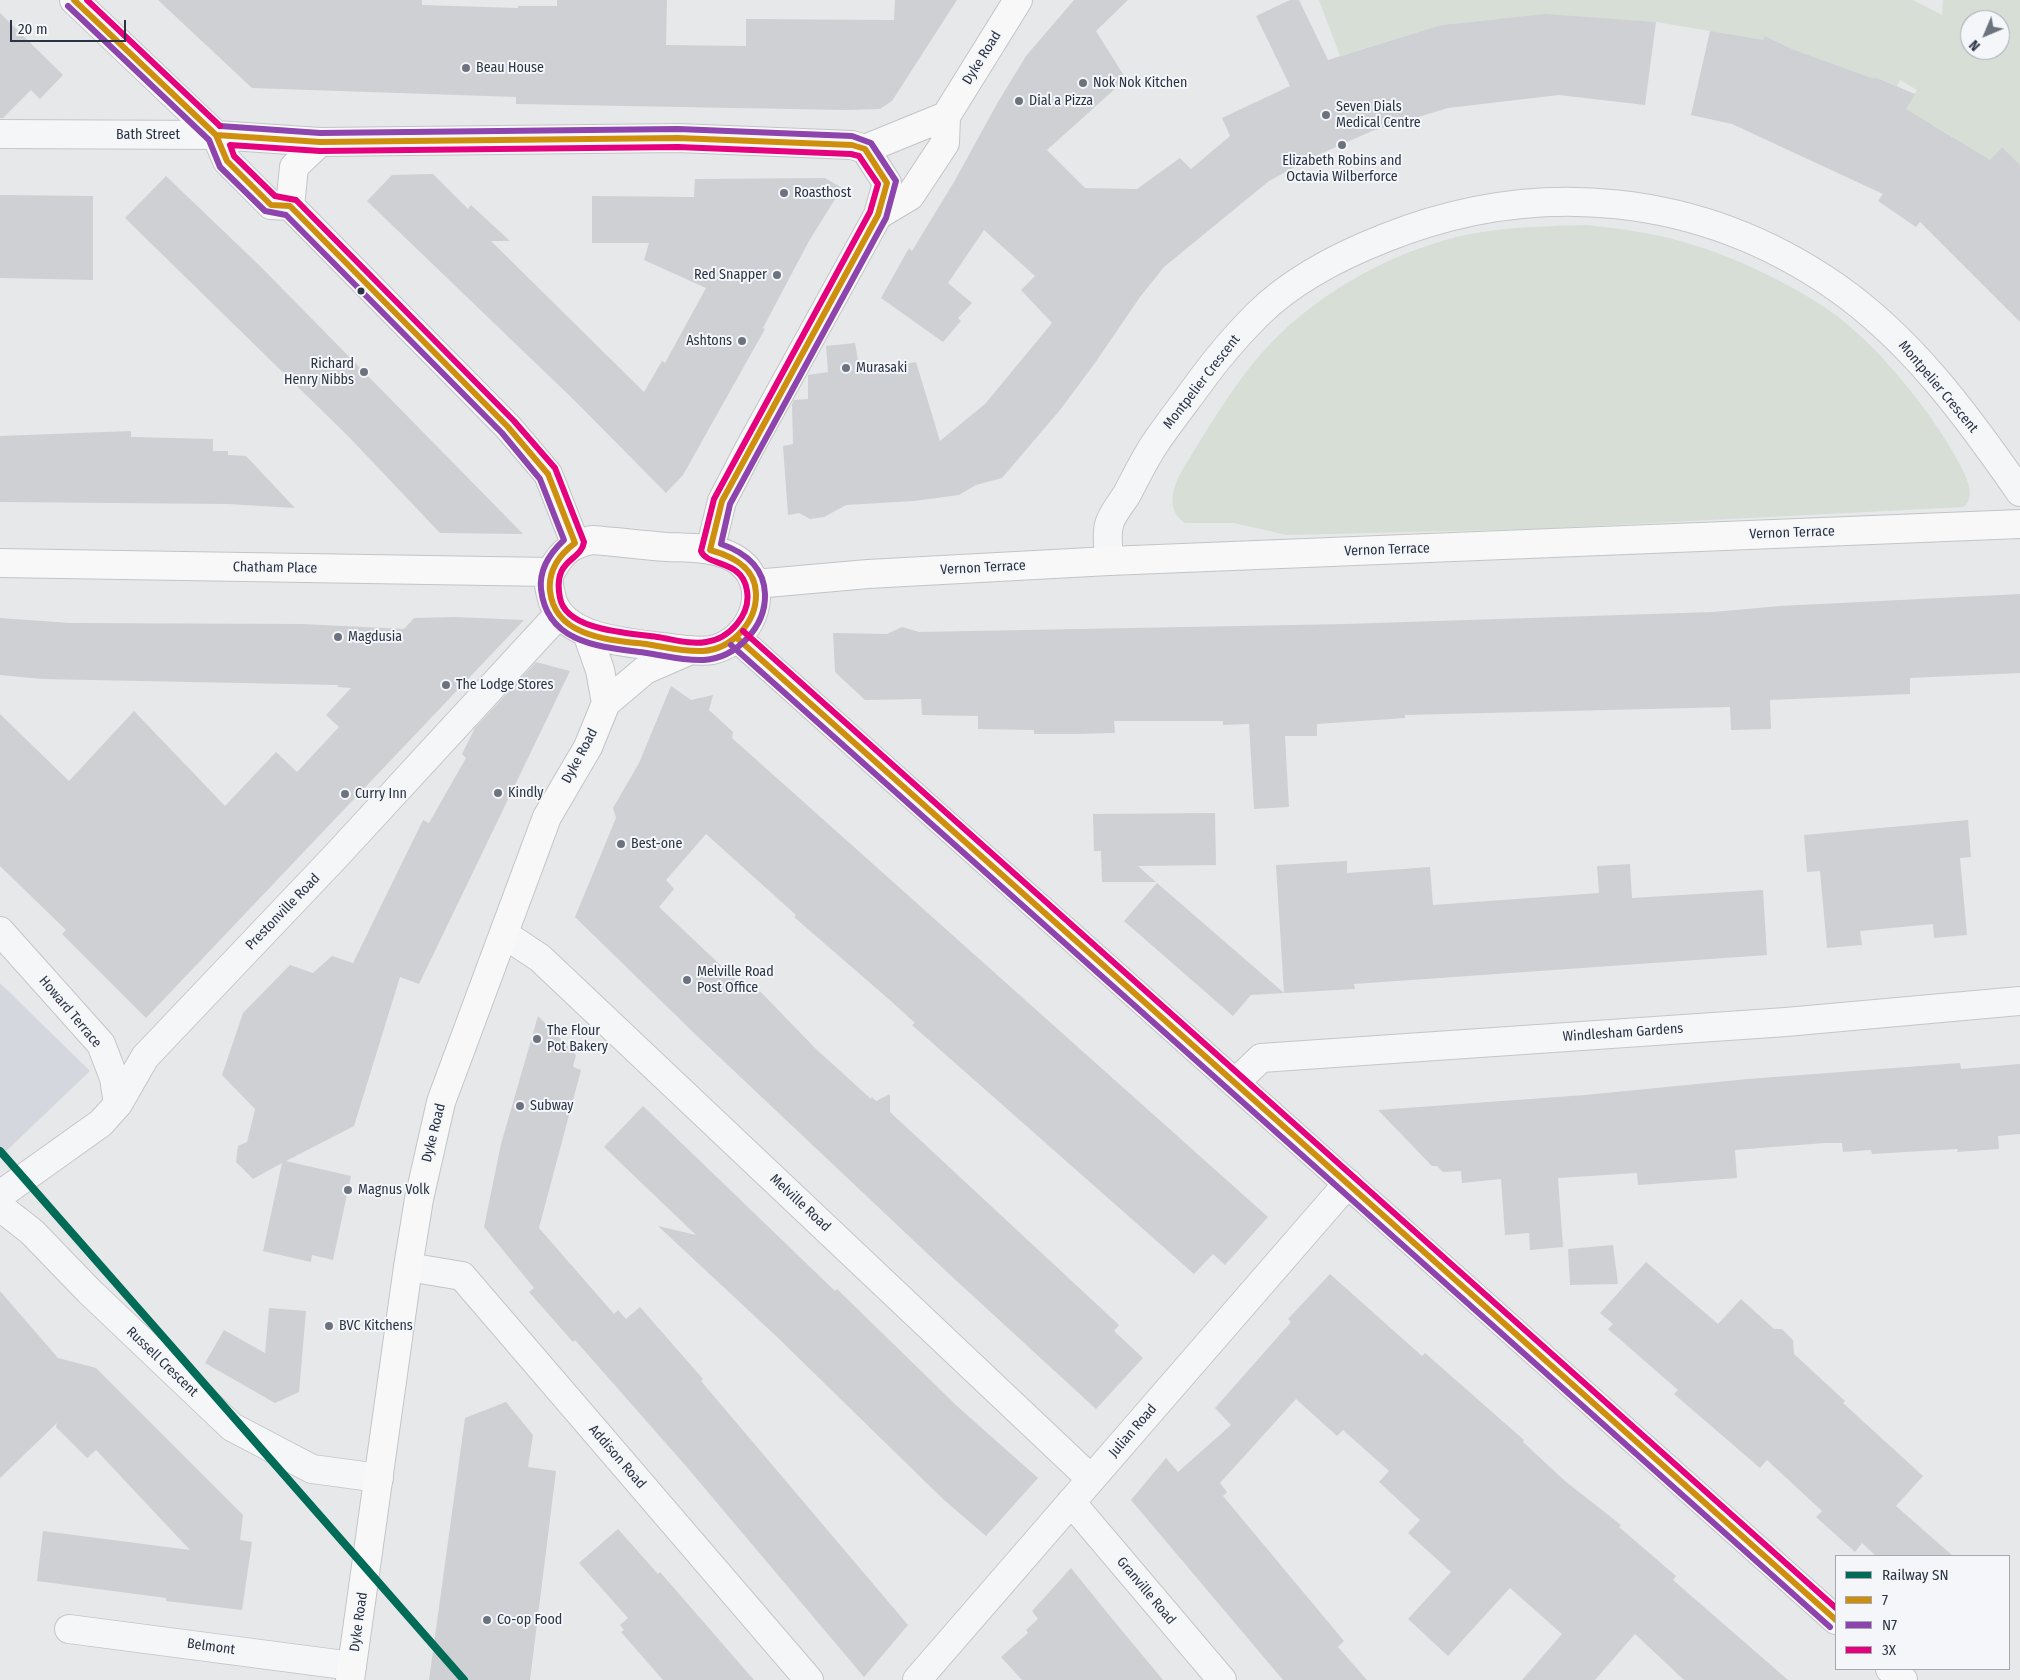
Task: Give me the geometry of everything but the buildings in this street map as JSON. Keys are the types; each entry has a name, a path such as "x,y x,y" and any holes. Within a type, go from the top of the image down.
{"main road":[{"path":"74,0 216,136 227,160 271,204 290,206 520,440 548,474 575,543"},
{"name":"Dyke Road","path":"878,215 910,196 945,143 946,116 1018,0"},
{"path":"710,550 722,501 878,215 887,183 865,149 946,116"},
{"name":"Bath Street","path":"216,136 320,142 678,138 852,145 865,149"},
{"path":"290,206 294,167 320,142"},
{"name":"Vernon Terrace","path":"755,584 868,574 1109,561 2020,524"},
{"path":"558,615 551,598 550,572 563,552 575,543 592,540 710,550 723,553 741,562 750,572 755,584 757,598 751,620 738,638 1835,1619"},
{"name":"Chatham Place","path":"0,562 550,572"},
{"name":"Dyke Road","path":"558,615 570,625 587,633 602,637 691,650 713,650 738,638"},
{"path":"587,633 600,670 606,703"},
{"name":"Dyke Road","path":"351,1673 408,1267 419,1199 441,1102 547,817 588,747 606,703 645,670 691,650"},
{"path":"1891,1670 1903,1680"}],"street":[{"name":"Bath Street","path":"0,134 216,136"},
{"name":"Montpelier Crescent","path":"1109,561 1109,525 1154,444 1222,352 1258,314 1306,277 1331,262 1376,241 1439,219 1488,208 1541,202 1603,203 1671,213 1712,224 1758,242 1807,268 1839,289 1906,345 1937,380 2020,492"},
{"name":"Prestonville Road","path":"0,1195 101,1123 118,1104 145,1056 335,857 558,615"},
{"name":"Howard Terrace","path":"0,931 101,1044 114,1078 118,1104"},
{"name":"Melville Road","path":"504,934 540,958 1091,1479"},
{"name":"Windlesham Gardens","path":"1236,1082 1261,1058 1786,1022 2020,1002"},
{"name":"Julian Road","path":"918,1680 1348,1183"},
{"name":"Russell Crescent","path":"0,1207 32,1232 89,1291 232,1427 312,1469 379,1478"},
{"name":"Addison Road","path":"408,1267 462,1276 809,1680"},
{"name":"Granville Road","path":"1071,1502 1222,1680"},
{"name":"Belmont","path":"69,1629 351,1673"}],"shaded area":[{"path":"1319,0 1913,0 1942,15 1943,0 2020,0 2020,165 2002,147 1976,176 1953,137 1933,125 1925,134 1900,117 1917,90 1900,80 1897,86 1875,77 1860,109 1799,83 1788,47 1765,36 1761,48 1710,31 1656,22 1605,19 1496,19 1441,25 1340,56"},
{"path":"1587,225 1650,234 1705,249 1743,263 1797,291 1830,311 1848,325 1884,360 1919,401 1934,422 1948,443 1967,480 1970,498 1967,503 1963,507 1534,529 1287,535 1234,523 1185,523 1178,516 1174,509 1173,500 1176,483 1184,466 1218,413 1260,355 1292,323 1314,305 1338,288 1389,261 1443,241 1470,234 1499,230"},
{"path":"0,983 90,1071 0,1157"}],"rail line":[{"name":"SN","path":"0,1151 464,1680"}],"transit line":[{"name":"7","path":"74,0 216,135"},
{"name":"3X","path":"87,0 220,126"},
{"name":"N7","path":"68,6 209,140 220,167 265,211 286,215 502,433 540,479 564,540 546,562 541,582 545,608 554,622 580,640 596,645 690,660 716,658 738,647 747,639 755,629 764,606 764,584 757,568 745,556 721,544 730,504 886,218 896,181 871,143 852,136 678,129 320,133 220,126"},
{"name":"7","path":"216,135 320,142 678,138 852,145 865,149 887,183 878,215 722,501 710,550 734,559 741,564 755,584 755,604 752,614 741,632 724,645 714,649 689,651 601,638 573,627 562,618 554,606 550,591 551,576 560,558 575,543 548,474 508,427 290,206 271,205 227,161 216,135"},
{"name":"3X","path":"230,145 320,151 678,147 851,154 859,156 878,184 870,212 714,499 701,551 710,560 732,568 744,581 747,591 746,609 737,624 730,631 715,640 700,643 687,642 616,632 586,624 565,609 560,598 560,575 568,562 582,549 584,542 555,468 514,421 296,200 275,196 234,156 230,145"},
{"name":"3X","path":"743,631 1835,1607"},
{"name":"7","path":"737,638 1835,1619"},
{"name":"N7","path":"731,645 1830,1627"}],"place":[{"name":"Beau House","path":"466,68"},
{"name":"Nok Nok Kitchen","path":"1083,83"},
{"name":"Dial a Pizza","path":"1019,101"},
{"name":"Seven Dials Medical Centre","path":"1326,115"},
{"name":"Elizabeth Robins and Octavia Wilberforce","path":"1342,145"},
{"name":"Roasthost","path":"784,193"},
{"name":"Red Snapper","path":"777,275"},
{"name":"Ashtons","path":"742,341"},
{"name":"Murasaki","path":"846,368"},
{"name":"Richard Henry Nibbs","path":"364,372"},
{"name":"Magdusia","path":"338,637"},
{"name":"The Lodge Stores","path":"446,685"},
{"name":"Kindly","path":"498,793"},
{"name":"Curry Inn","path":"345,794"},
{"name":"Best-one","path":"621,844"},
{"name":"Melville Road Post Office","path":"687,980"},
{"name":"The Flour Pot Bakery","path":"537,1039"},
{"name":"Subway","path":"520,1106"},
{"name":"Magnus Volk","path":"348,1190"},
{"name":"BVC Kitchens","path":"329,1326"},
{"name":"Co-op Food","path":"487,1620"}]}
